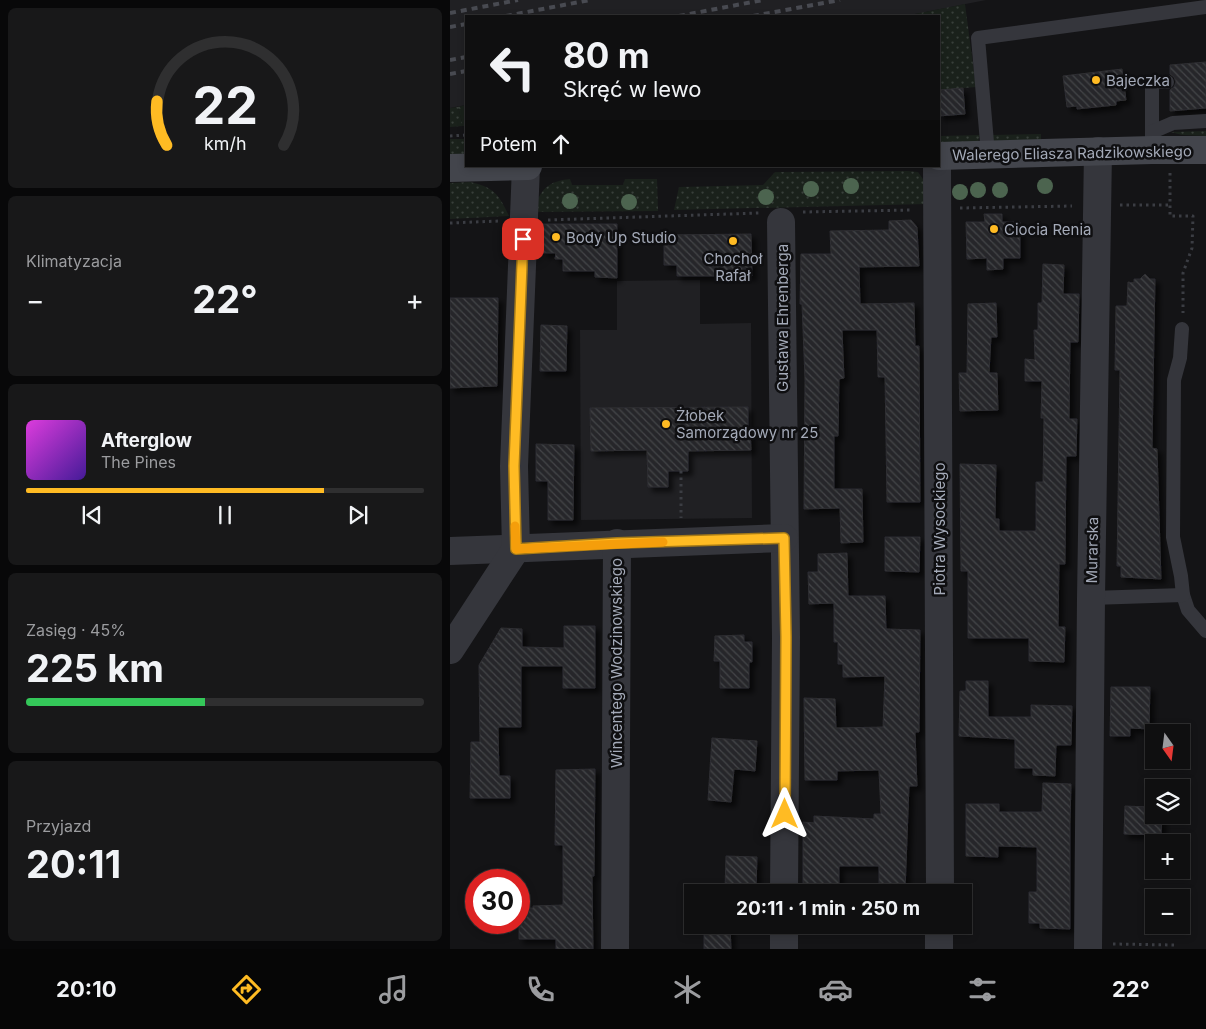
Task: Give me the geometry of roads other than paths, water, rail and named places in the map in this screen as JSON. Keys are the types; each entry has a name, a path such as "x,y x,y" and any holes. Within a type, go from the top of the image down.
{"street":[{"name":"Walerego Eliasza Radzikowskiego","path":"940,156 1158,149 1206,150"},
{"name":"Murarska","path":"1088,946 1098,151"},
{"path":"450,168 488,167"},
{"path":"450,650 516,549 514,466 527,167"},
{"name":"Piotra Wysockiego","path":"937,167 940,884"},
{"name":"Gustawa Ehrenberga","path":"782,222 786,637 784,884"},
{"path":"617,543 784,538"},
{"name":"Wincentego Wodzinowskiego","path":"450,551 617,543 615,949"},
{"path":"784,934 784,949"},
{"path":"939,934 939,949"}],"lane":[{"path":"988,154 978,38 1206,7"},
{"path":"1158,149 1152,82 1167,82"},
{"path":"1158,149 1173,123 1206,121"},
{"path":"1182,329 1180,358 1174,380 1173,537 1183,595 1188,610 1206,631"},
{"path":"1091,598 1183,595"}],"railway":[{"path":"450,13 518,0"},
{"path":"511,15 590,0"},
{"path":"684,15 763,0"},
{"path":"758,15 840,0"},
{"path":"450,27 465,24"},
{"path":"450,60 465,57"},
{"path":"450,74 465,71"}],"place":[{"name":"Bajeczka","path":"1096,80"},
{"name":"Ciocia Renia","path":"994,229"},
{"name":"Body Up Studio","path":"556,237"},
{"name":"Chochoł Rafał","path":"733,241"},
{"name":"Żłobek Samorządowy nr 25","path":"666,424"}]}
